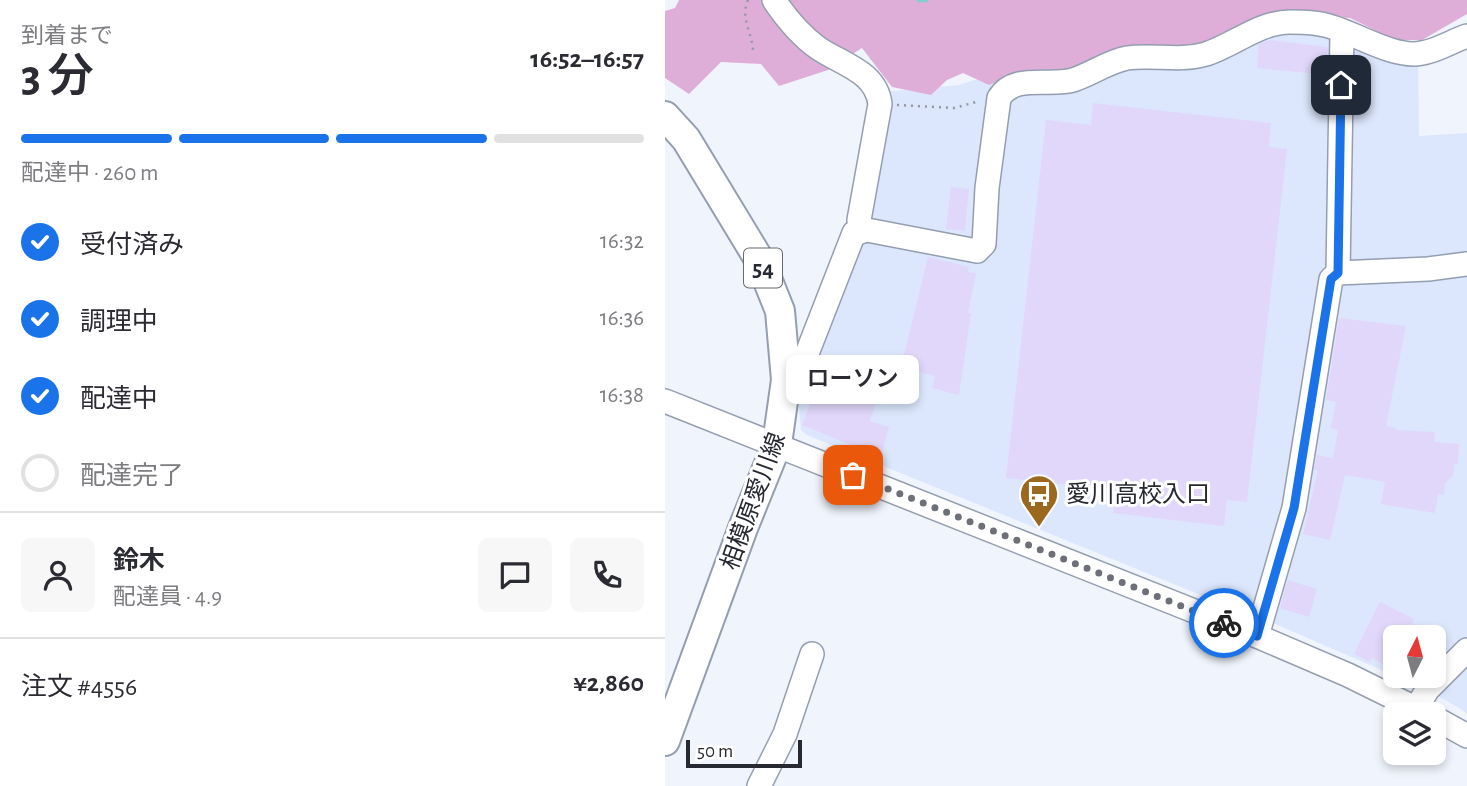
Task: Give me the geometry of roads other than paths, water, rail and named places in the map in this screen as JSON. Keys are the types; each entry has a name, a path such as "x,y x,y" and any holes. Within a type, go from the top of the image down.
{"main road":[{"name":"相模原愛川線","path":"665,116 686,139 760,261 780,311 786,380 777,444 743,528 665,741"}],"street":[{"path":"774,0 788,20 810,41 859,70 877,90 880,104 859,220 860,232"},
{"path":"786,380 799,374 854,233 867,230 977,251 984,244 986,188 999,98 1003,90 1016,85 1070,81 1114,61 1130,58 1184,59 1207,53 1255,30 1286,22 1334,27 1404,52 1421,54 1467,36"},
{"path":"1338,273 1342,32"},
{"path":"1257,636 1294,508 1331,279 1338,273 1428,269 1467,264"},
{"path":"665,401 1257,636 1403,702"},
{"path":"1427,702 1429,689 1467,650"},
{"path":"759,786 785,734 811,654"},
{"path":"1446,724 1467,736"}],"waterway":[{"path":"919,0 926,0"}],"place":[{"name":"ローソン","path":"853,475"},
{"name":"愛川高校入口","path":"1039,528"}]}
